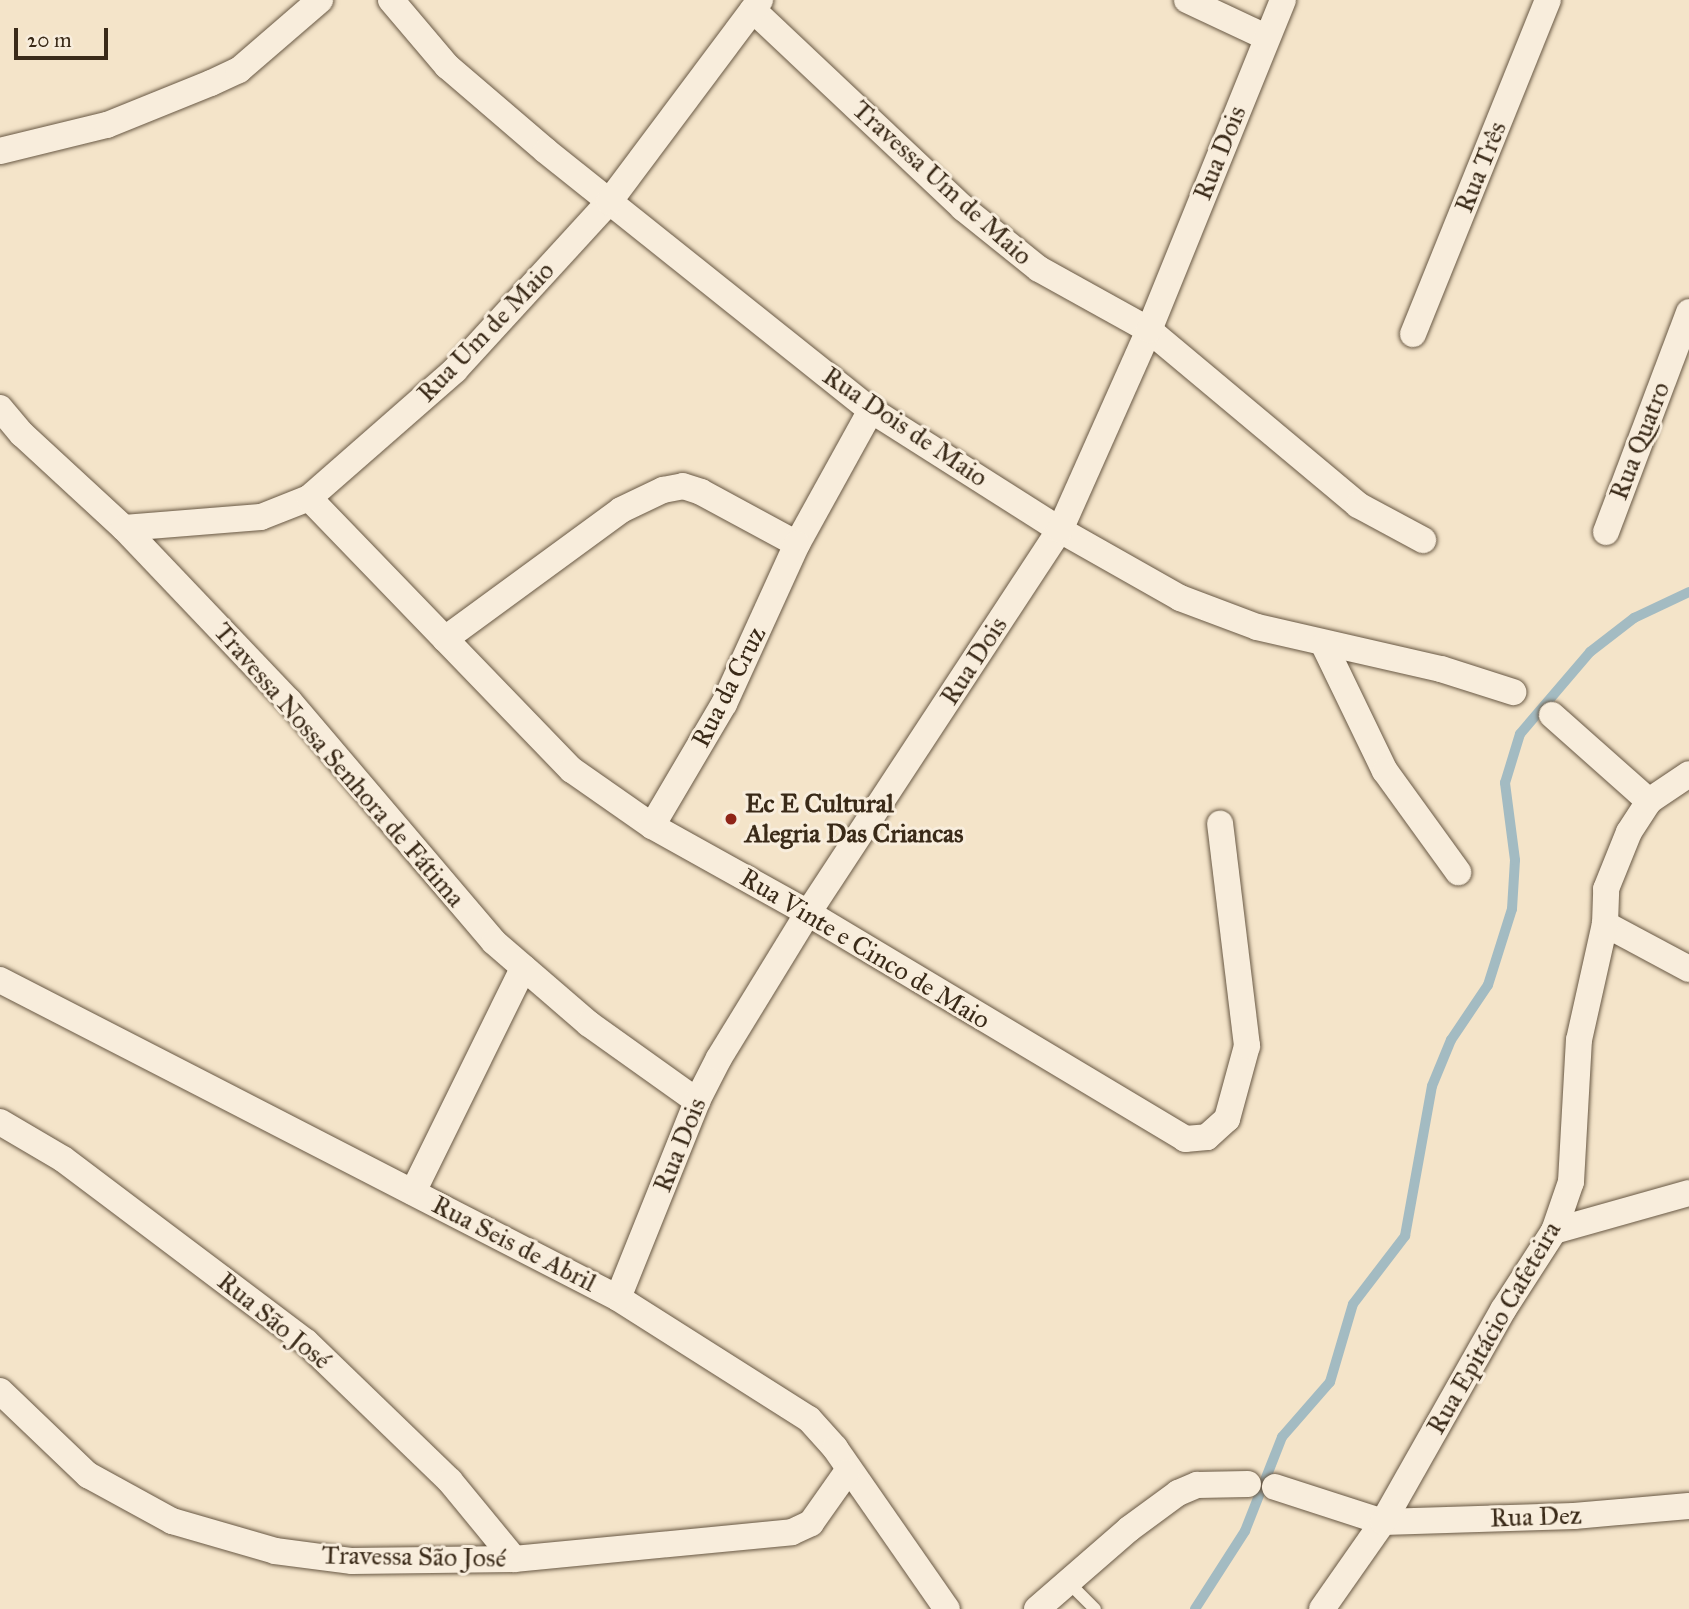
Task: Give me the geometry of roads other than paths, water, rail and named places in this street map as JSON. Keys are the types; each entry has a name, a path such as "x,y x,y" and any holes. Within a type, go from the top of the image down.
{"street":[{"path":"0,151 107,125 190,93 239,70 320,0"},
{"name":"Rua Dois de Maio","path":"391,0 447,66 609,202 870,410 1060,530 1180,598 1257,627 1324,645 1441,669 1513,692"},
{"path":"1186,0 1266,37"},
{"name":"Rua Dois","path":"618,1298 697,1101 808,913 1060,530 1149,330 1283,0"},
{"name":"Rua Três","path":"1413,334 1548,0"},
{"name":"Rua Um de Maio","path":"124,528 261,517 309,498 455,370 609,202 756,5"},
{"name":"Travessa Um de Maio","path":"756,5 982,223 1039,269 1149,330 1358,505 1423,540"},
{"name":"Rua Quatro","path":"1606,532 1689,312"},
{"name":"Travessa Nossa Senhora de Fátima","path":"0,408 22,434 124,528 289,701 494,942 589,1024 697,1101"},
{"name":"Rua da Cruz","path":"652,826 724,704 797,544 870,410"},
{"path":"445,639 621,510 663,490 683,486 701,492 797,544"},
{"name":"Rua Vinte e Cinco de Maio","path":"309,498 572,770 652,826 808,913 1185,1139 1207,1137 1227,1119 1247,1046 1220,824"},
{"path":"1324,645 1385,771 1458,872"},
{"path":"1552,715 1649,802 1689,774"},
{"name":"Rua Epitácio Cafeteira","path":"1322,1609 1383,1522 1503,1310 1554,1231 1571,1182 1579,1040 1605,924 1606,889 1629,832 1649,802"},
{"path":"1605,924 1689,969"},
{"path":"413,1192 523,968"},
{"name":"Rua Seis de Abril","path":"0,980 618,1298 809,1419 835,1448 847,1472 947,1609"},
{"name":"Rua São José","path":"0,1122 63,1159 306,1342 450,1481 514,1559"},
{"path":"1554,1231 1689,1193"},
{"name":"Travessa São José","path":"0,1391 88,1475 172,1521 275,1551 352,1562 514,1559 792,1532 811,1523 847,1472"},
{"path":"1037,1609 1178,1493 1197,1485 1248,1484"},
{"name":"Rua Dez","path":"1275,1487 1383,1522 1573,1516 1689,1506"}],"lane":[{"path":"1068,1582 1095,1609"}],"waterway":[{"path":"1195,1609 1245,1531 1282,1437 1330,1382 1353,1304 1405,1236 1432,1086 1451,1040 1488,985 1512,909 1515,860 1505,783 1520,734 1590,652 1634,618 1689,592"}],"place":[{"name":"Ec E Cultural Alegria Das Criancas","path":"731,819"}]}
